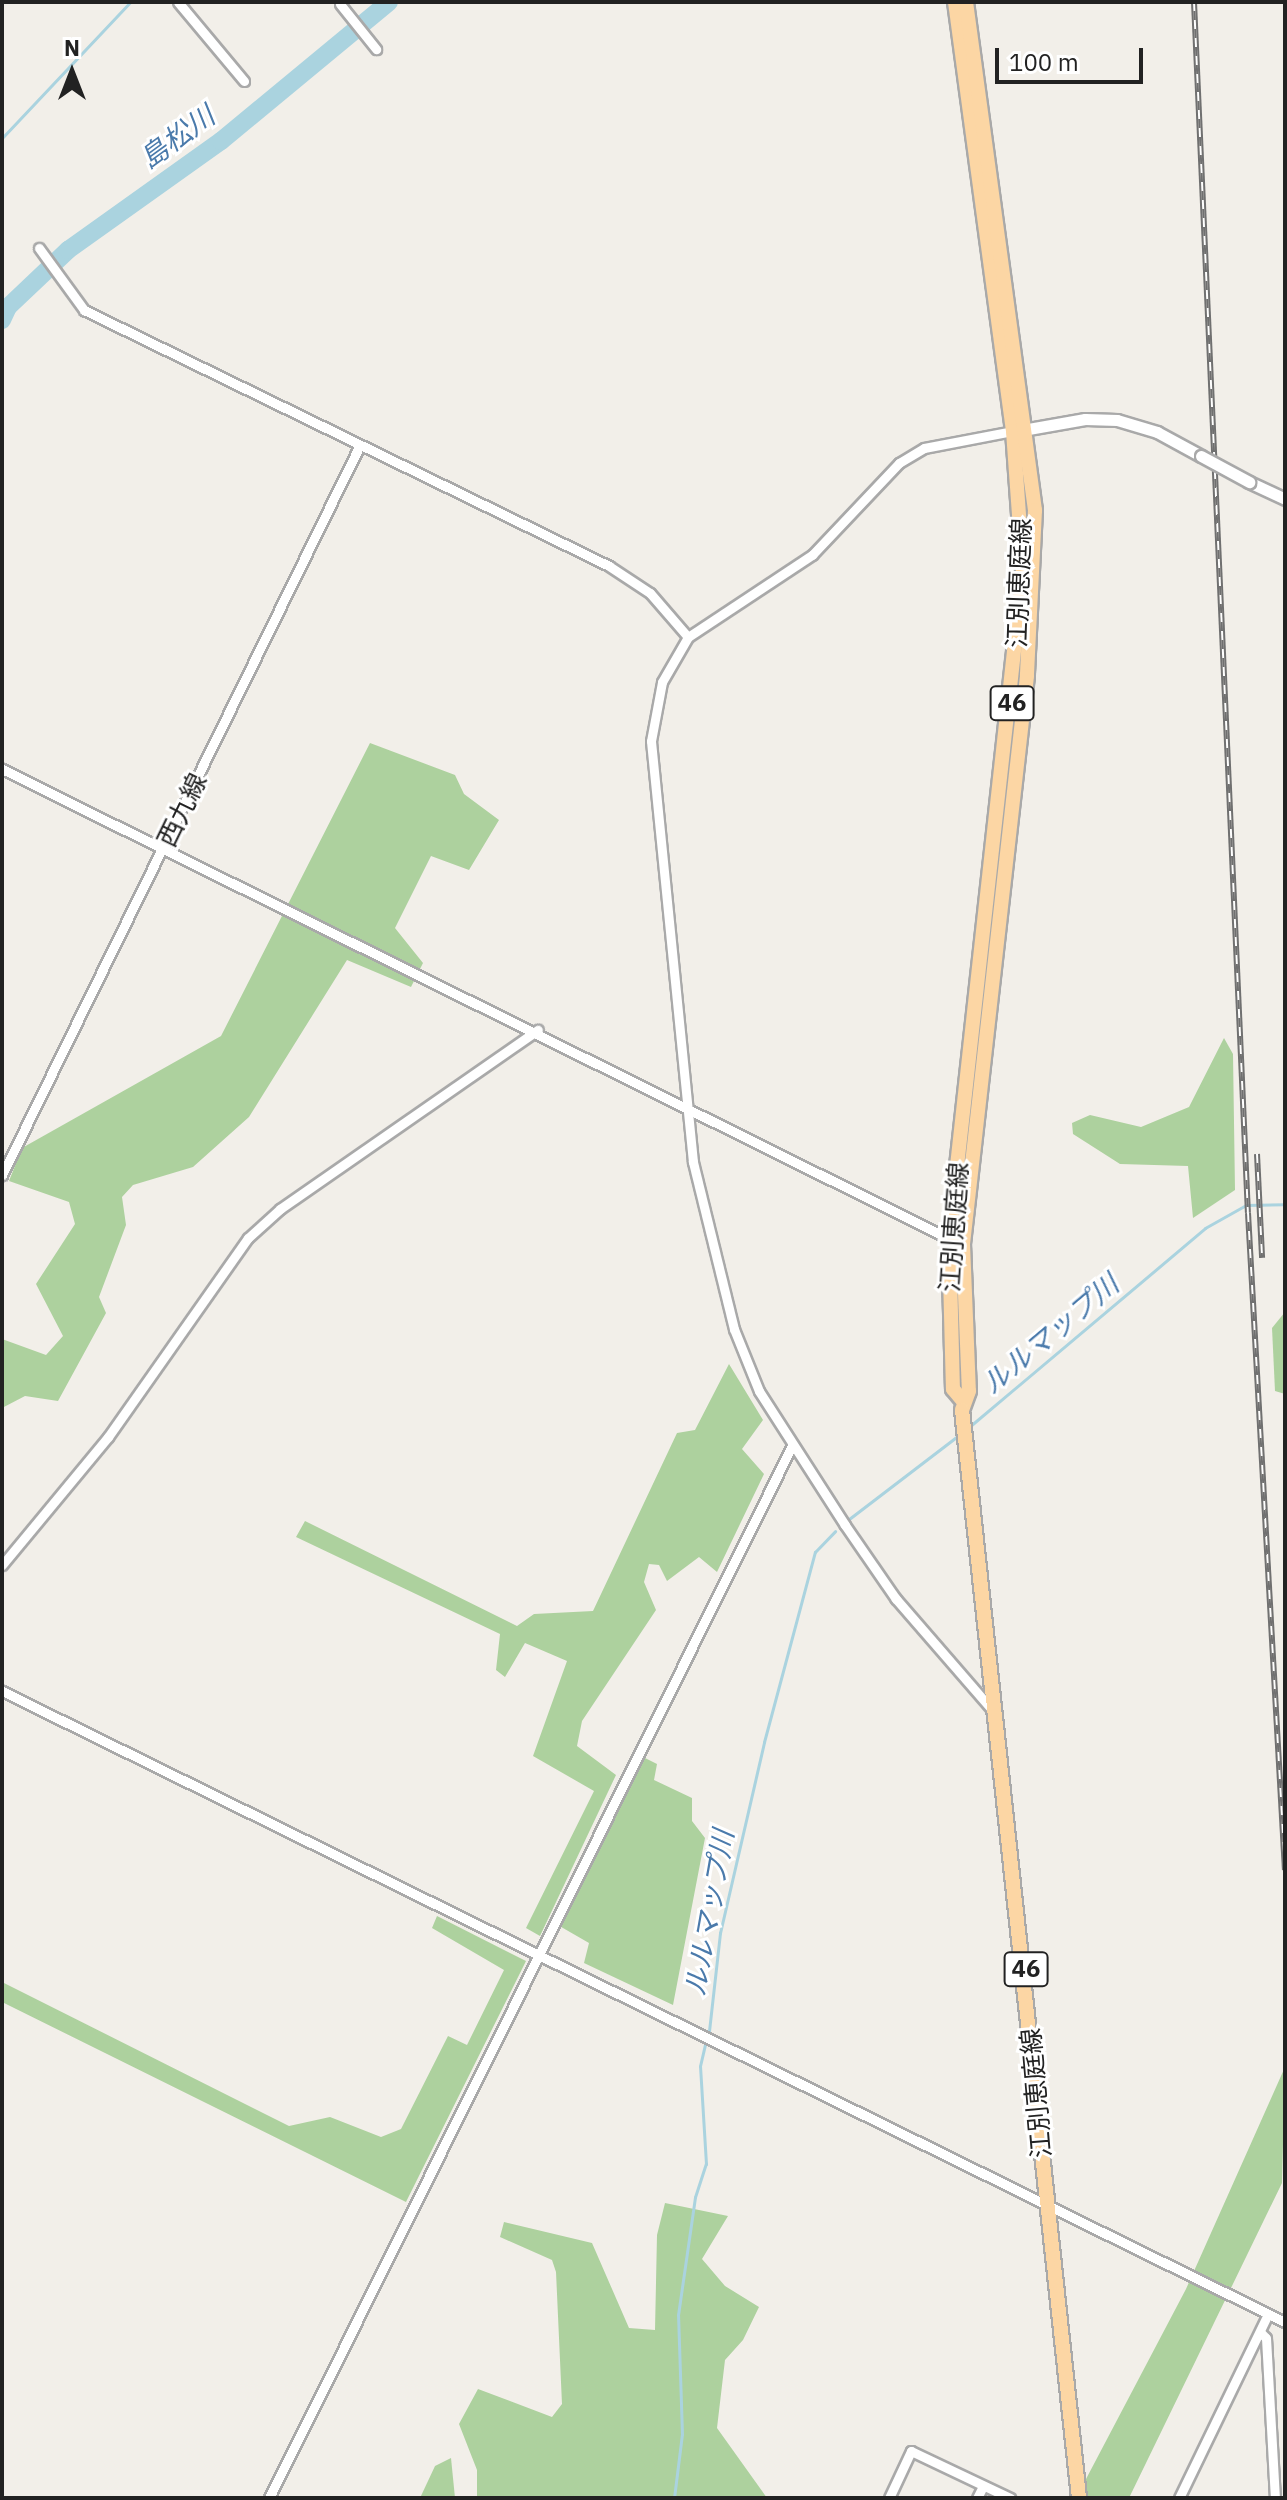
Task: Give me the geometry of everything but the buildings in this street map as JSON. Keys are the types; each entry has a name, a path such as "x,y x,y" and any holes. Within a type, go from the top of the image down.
{"main road":[{"name":"江別恵庭線","path":"955,2 1019,430"},
{"name":"江別恵庭線","path":"966,2 1019,430 1023,570 1016,671 956,1241 953,1389 962,1405 998,1717 1045,2206 1079,2498"}],"street":[{"path":"178,2 244,81"},
{"path":"340,4 376,49"},
{"path":"39,248 84,310 631,578 688,637"},
{"path":"998,1717 896,1599 792,1446 759,1391 734,1329 702,1210 687,1106 651,741 662,682 688,637 812,555 899,463 924,448 1085,419 1117,420 1157,432 1285,499"},
{"name":"西九線","path":"2,1175 360,445"},
{"path":"2,769 538,1030 956,1241"},
{"path":"2,1565 108,1437 248,1238 280,1209 538,1030"},
{"path":"269,2498 792,1446"},
{"path":"2,1691 1285,2322"},
{"path":"1179,2498 1268,2314"},
{"path":"1260,2332 1266,2338 1275,2498"},
{"path":"889,2498 911,2451 1010,2498"},
{"path":"977,2498 983,2486"}],"green space":[{"path":"370,743 455,775 464,794 499,820 469,870 431,856 395,928 423,963 411,987 347,960 249,1117 193,1167 133,1185 122,1197 126,1225 99,1297 106,1313 58,1401 25,1396 2,1408 2,1339 46,1355 63,1336 36,1284 75,1224 69,1202 9,1181 22,1148 221,1036"},
{"path":"1224,1038 1233,1054 1235,1190 1193,1218 1188,1166 1120,1164 1073,1134 1072,1123 1090,1115 1141,1127 1189,1107"},
{"path":"1285,1312 1285,1394 1275,1391 1272,1328"},
{"path":"729,1364 763,1420 742,1449 764,1474 717,1572 699,1557 667,1581 659,1565 649,1564 644,1582 656,1610 582,1721 577,1746 616,1775 540,1936 526,1928 594,1791 533,1756 567,1661 525,1643 505,1677 496,1670 500,1634 296,1537 305,1521 517,1626 534,1614 593,1611 677,1433 695,1430"},
{"path":"641,1756 657,1764 654,1780 692,1798 692,1821 705,1838 673,2005 584,1963 589,1943 556,1924"},
{"path":"437,1916 526,1961 406,2202 2,2002 2,1982 289,2126 330,2117 381,2137 401,2129 448,2036 467,2045 504,1970 432,1928"},
{"path":"1285,2067 1282,2183 1129,2498 1076,2498 1186,2289"},
{"path":"665,2203 728,2216 702,2259 725,2286 759,2307 743,2340 725,2360 717,2428 767,2498 477,2498 477,2470 459,2424 478,2389 552,2417 562,2404 556,2272 552,2260 500,2237 504,2222 592,2243 629,2328 655,2330 657,2235"},
{"path":"451,2458 455,2498 420,2498 435,2466"}],"waterway":[{"path":"2,138 130,2"},
{"name":"島松川","path":"2,320 8,307 68,250 221,141 389,2"},
{"name":"ルルマップ川","path":"969,1427 1205,1228 1246,1205 1285,1204"},
{"name":"ルルマップ川","path":"849,1519 960,1434"},
{"name":"ルルマップ川","path":"709,2031 720,1933 764,1742 815,1552 835,1531"},
{"name":"ルルマップ川","path":"674,2498 682,2434 678,2315 695,2197 706,2164 700,2066 705,2045"}],"railway":[{"path":"1194,2 1248,1213 1285,1870"},
{"path":"1257,1154 1262,1258"}]}
